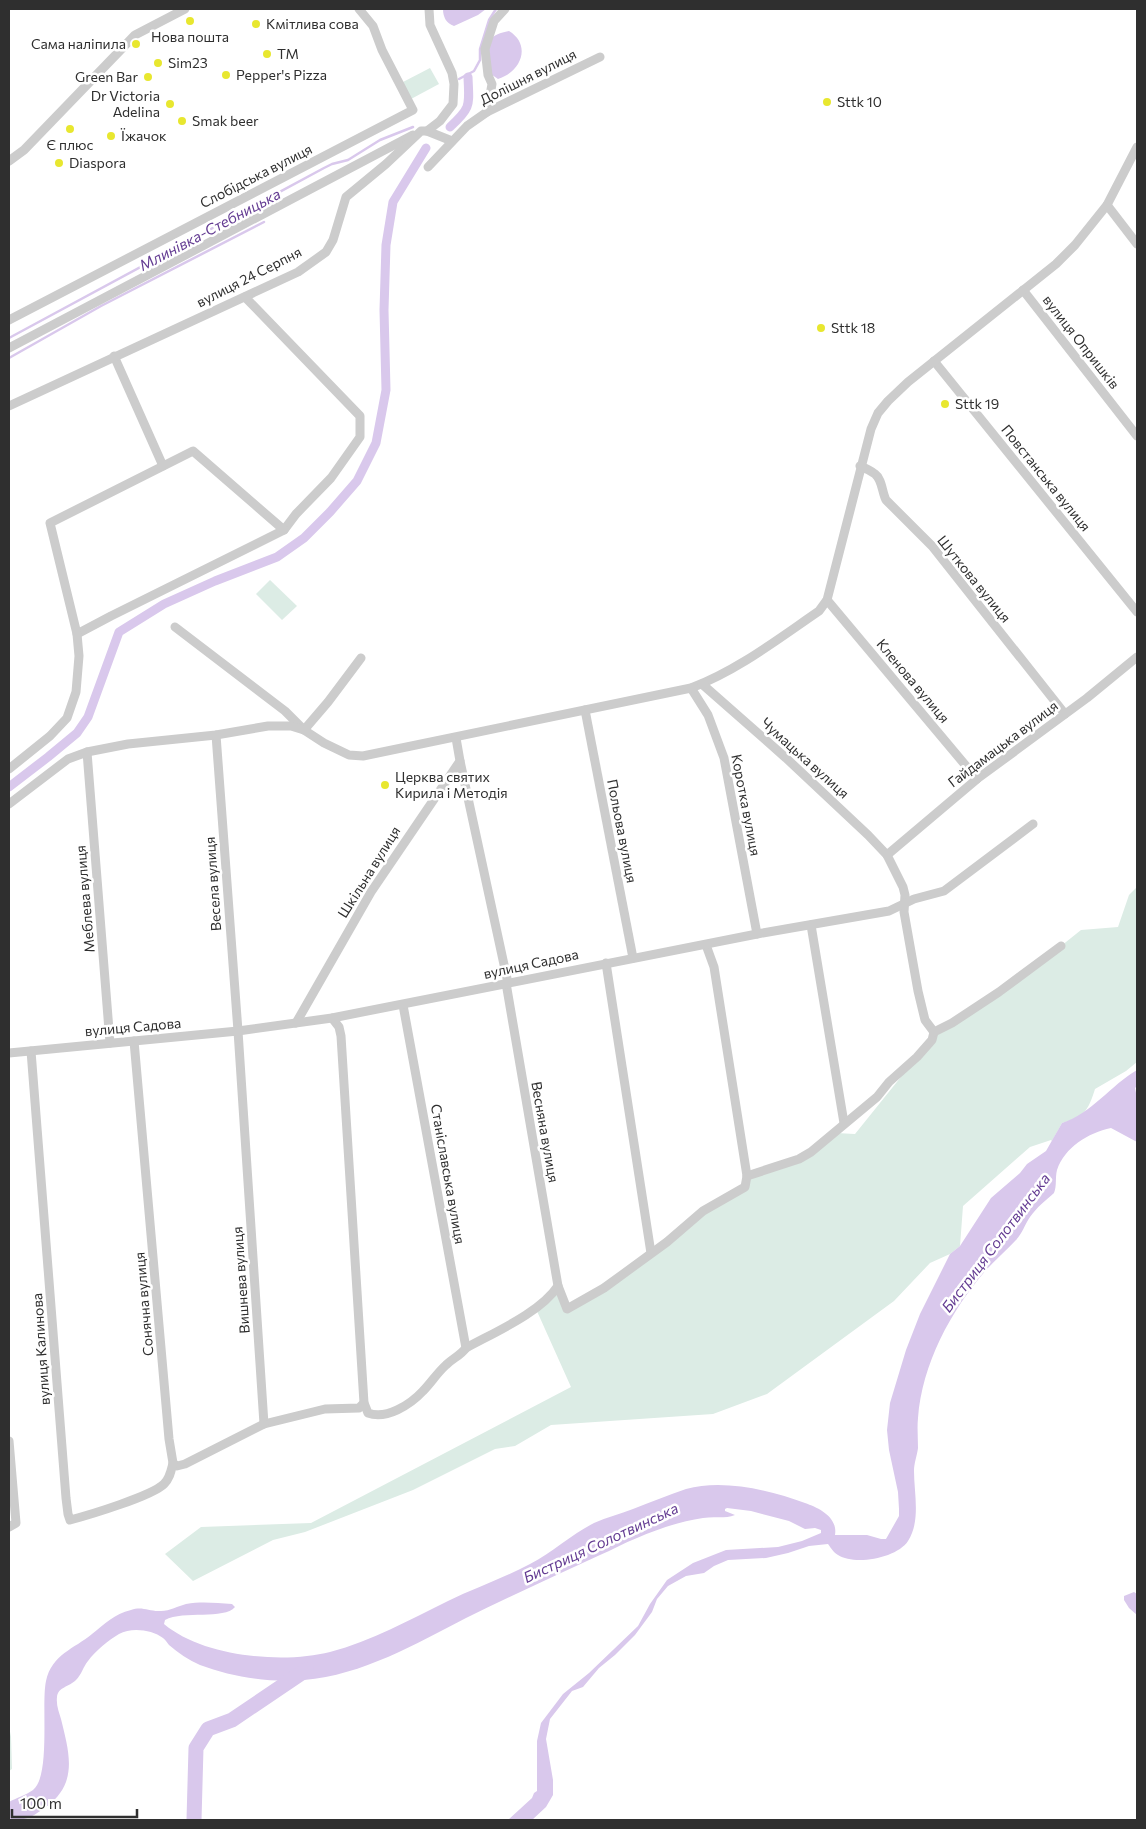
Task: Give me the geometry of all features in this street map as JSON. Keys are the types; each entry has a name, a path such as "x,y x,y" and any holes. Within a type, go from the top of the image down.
{"street":[{"path":"9,161 24,150 136,35 185,9"},
{"name":"Слобідська вулиця","path":"9,320 413,110 382,50 372,26 359,9"},
{"name":"вулиця 24 Серпня","path":"9,406 114,356 245,298 298,272 326,252 333,240 346,197 424,131 440,121 453,104 454,84 452,73 430,25 430,9"},
{"path":"487,112 492,84 488,75 485,49 494,21 505,9"},
{"name":"Долішня вулиця","path":"428,167 467,126 487,112 600,57"},
{"path":"9,348 424,131 452,140"},
{"path":"9,804 68,759 87,752 128,744 216,735 268,726 291,726 304,730 349,755 363,756 691,688 732,670 819,611 827,600 860,466 878,413 908,382 1056,264 1075,245 1107,205 1137,147"},
{"path":"1107,205 1137,244"},
{"name":"вулиця Опришків","path":"1023,290 1137,436"},
{"path":"77,634 284,530 296,514 331,478 360,437 360,416 245,298"},
{"path":"114,356 163,466"},
{"name":"Повстанська вулиця","path":"934,361 1137,612"},
{"path":"9,769 50,736 67,718 76,692 79,656 77,634 50,523 193,451 284,530"},
{"name":"Шуткова вулиця","path":"860,466 875,474 879,479 882,493 886,500 932,546 1065,714"},
{"name":"Кленова вулиця","path":"827,600 977,779"},
{"path":"175,627 285,711 304,730"},
{"name":"Гайдамацька вулиця","path":"887,855 977,779 1065,714 1137,657"},
{"path":"304,730 361,658"},
{"name":"Чумацька вулиця","path":"702,684 800,771 868,834 887,855 905,894 904,903 918,991 925,1020 934,1032"},
{"name":"Коротка вулиця","path":"691,688 708,715 724,758 757,934"},
{"name":"Польова вулиця","path":"585,710 633,958"},
{"name":"Весела вулиця","path":"216,735 238,1031"},
{"path":"456,738 460,761"},
{"name":"Меблева вулиця","path":"87,752 110,1043"},
{"name":"Весняна вулиця","path":"460,761 507,983 558,1286 567,1309 604,1288 652,1253"},
{"name":"Шкільна вулиця","path":"296,1023 370,892 460,761"},
{"name":"вулиця Садова","path":"9,1053 238,1031 332,1018 606,963 889,910 944,890 1033,824"},
{"path":"811,925 844,1123"},
{"path":"606,963 652,1253 703,1212 746,1186 747,1176 714,967 706,945"},
{"path":"747,1176 805,1156 836,1133 844,1123 877,1097 932,1040 934,1032 952,1023 998,992 1061,946"},
{"name":"Станіславська вулиця","path":"403,1005 466,1348"},
{"path":"332,1018 339,1027 341,1036 364,1403 368,1413 375,1415 389,1413 412,1401 424,1391 434,1376 447,1363 461,1356 466,1348 536,1309 551,1296 558,1286"},
{"name":"Вишнева вулиця","path":"238,1031 264,1424"},
{"name":"Сонячна вулиця","path":"134,1041 169,1439 173,1463"},
{"name":"вулиця Калинова","path":"31,1051 66,1498 70,1520 134,1499 163,1486 170,1476 173,1463"},
{"path":"173,1463 177,1466 185,1464 264,1424 325,1409 359,1408 364,1403"},
{"path":"9,1441 16,1523 9,1527"}],"shaded area":[{"path":"430,68 439,84 411,99 403,82"},
{"path":"270,580 297,606 282,620 256,594"},
{"path":"1137,887 1137,1062 1126,1071 1095,1089 1088,1108 1076,1118 1062,1123 1052,1141 1030,1147 963,1206 960,1246 950,1254 930,1263 894,1301 767,1394 713,1414 551,1425 515,1446 495,1449 413,1490 305,1532 273,1540 193,1581 165,1554 201,1527 311,1523 571,1387 536,1309 558,1286 567,1308 745,1187 747,1176 799,1159 836,1133 855,1134 917,1057 934,1032 1061,946 1081,930 1118,927 1129,895"},
{"path":"9,1726 12,1769 9,1771"}],"water":[{"path":"443,9 486,9 478,15 454,26 446,19"},
{"path":"509,31 520,43 522,50 521,58 513,71 498,79 488,72 488,45 494,36"},
{"path":"1137,1070 1137,1086 1135,1088 1137,1098 1137,1142 1111,1128 1086,1137 1066,1154 1057,1170 1054,1193 1035,1210 1018,1238 990,1265 974,1285 950,1320 940,1339 925,1378 921,1398 918,1422 918,1448 914,1465 916,1516 908,1541 903,1547 886,1556 865,1560 855,1560 838,1555 828,1544 809,1546 766,1558 728,1560 704,1573 686,1576 668,1586 657,1599 652,1612 635,1635 599,1668 583,1687 572,1691 550,1719 546,1739 553,1780 553,1795 546,1807 532,1820 508,1820 537,1791 537,1741 541,1723 563,1694 589,1673 638,1626 650,1604 667,1580 693,1563 726,1550 778,1547 802,1541 821,1533 821,1530 815,1528 805,1529 789,1521 751,1511 727,1508 725,1511 735,1515 686,1521 627,1542 388,1657 347,1672 326,1677 278,1681 238,1676 196,1663 176,1651 163,1638 153,1633 142,1630 124,1632 115,1636 98,1650 86,1663 76,1680 59,1691 57,1706 67,1743 69,1766 63,1788 56,1798 36,1814 21,1820 9,1820 9,1802 33,1790 39,1782 44,1755 46,1681 53,1664 58,1658 110,1620 125,1612 135,1609 164,1611 186,1604 209,1602 232,1604 235,1607 230,1611 173,1617 165,1620 164,1624 180,1635 200,1644 221,1651 244,1655 290,1657 311,1656 330,1652 376,1636 458,1596 520,1569 594,1523 679,1491 700,1486 746,1487 777,1494 805,1503 826,1514 834,1523 835,1535 867,1535 886,1539 899,1516 898,1492 889,1450 887,1430 890,1403 906,1350 920,1314 950,1254 960,1246 991,1198 1020,1173 1027,1164 1046,1151 1062,1123 1092,1106 1118,1083"},
{"path":"1134,1592 1137,1594 1137,1615 1124,1600 1124,1596"}],"waterway":[{"name":"Млинівка-Стебницька","path":"459,79 474,71 480,60 480,49 489,20 496,9"},
{"path":"450,127 462,115 468,105 468,77"},
{"name":"Млинівка-Стебницька","path":"9,338 324,168 348,160 380,140 413,127"},
{"path":"9,787 77,733 88,717 119,632 164,604 215,581 277,557 304,538 357,481 376,443 386,390 384,310 386,245 393,202 426,148"},
{"path":"9,358 101,306 264,222"},
{"name":"Бистриця Солотвинська","path":"194,1820 196,1748 208,1729 232,1720 306,1670"}],"place":[{"name":"Нова пошта","path":"190,21"},
{"name":"Кмітлива сова","path":"256,24"},
{"name":"Сама наліпила","path":"136,44"},
{"name":"TM","path":"267,54"},
{"name":"Sim23","path":"158,63"},
{"name":"Pepper's Pizza","path":"226,75"},
{"name":"Green Bar","path":"148,77"},
{"name":"Sttk 10","path":"827,102"},
{"name":"Dr Victoria Adelina","path":"170,104"},
{"name":"Smak beer","path":"182,121"},
{"name":"Є плюс","path":"70,129"},
{"name":"Їжачок","path":"111,136"},
{"name":"Diaspora","path":"59,163"},
{"name":"Sttk 18","path":"821,328"},
{"name":"Sttk 19","path":"945,404"},
{"name":"Церква святих Кирила і Методія","path":"385,785"}]}
